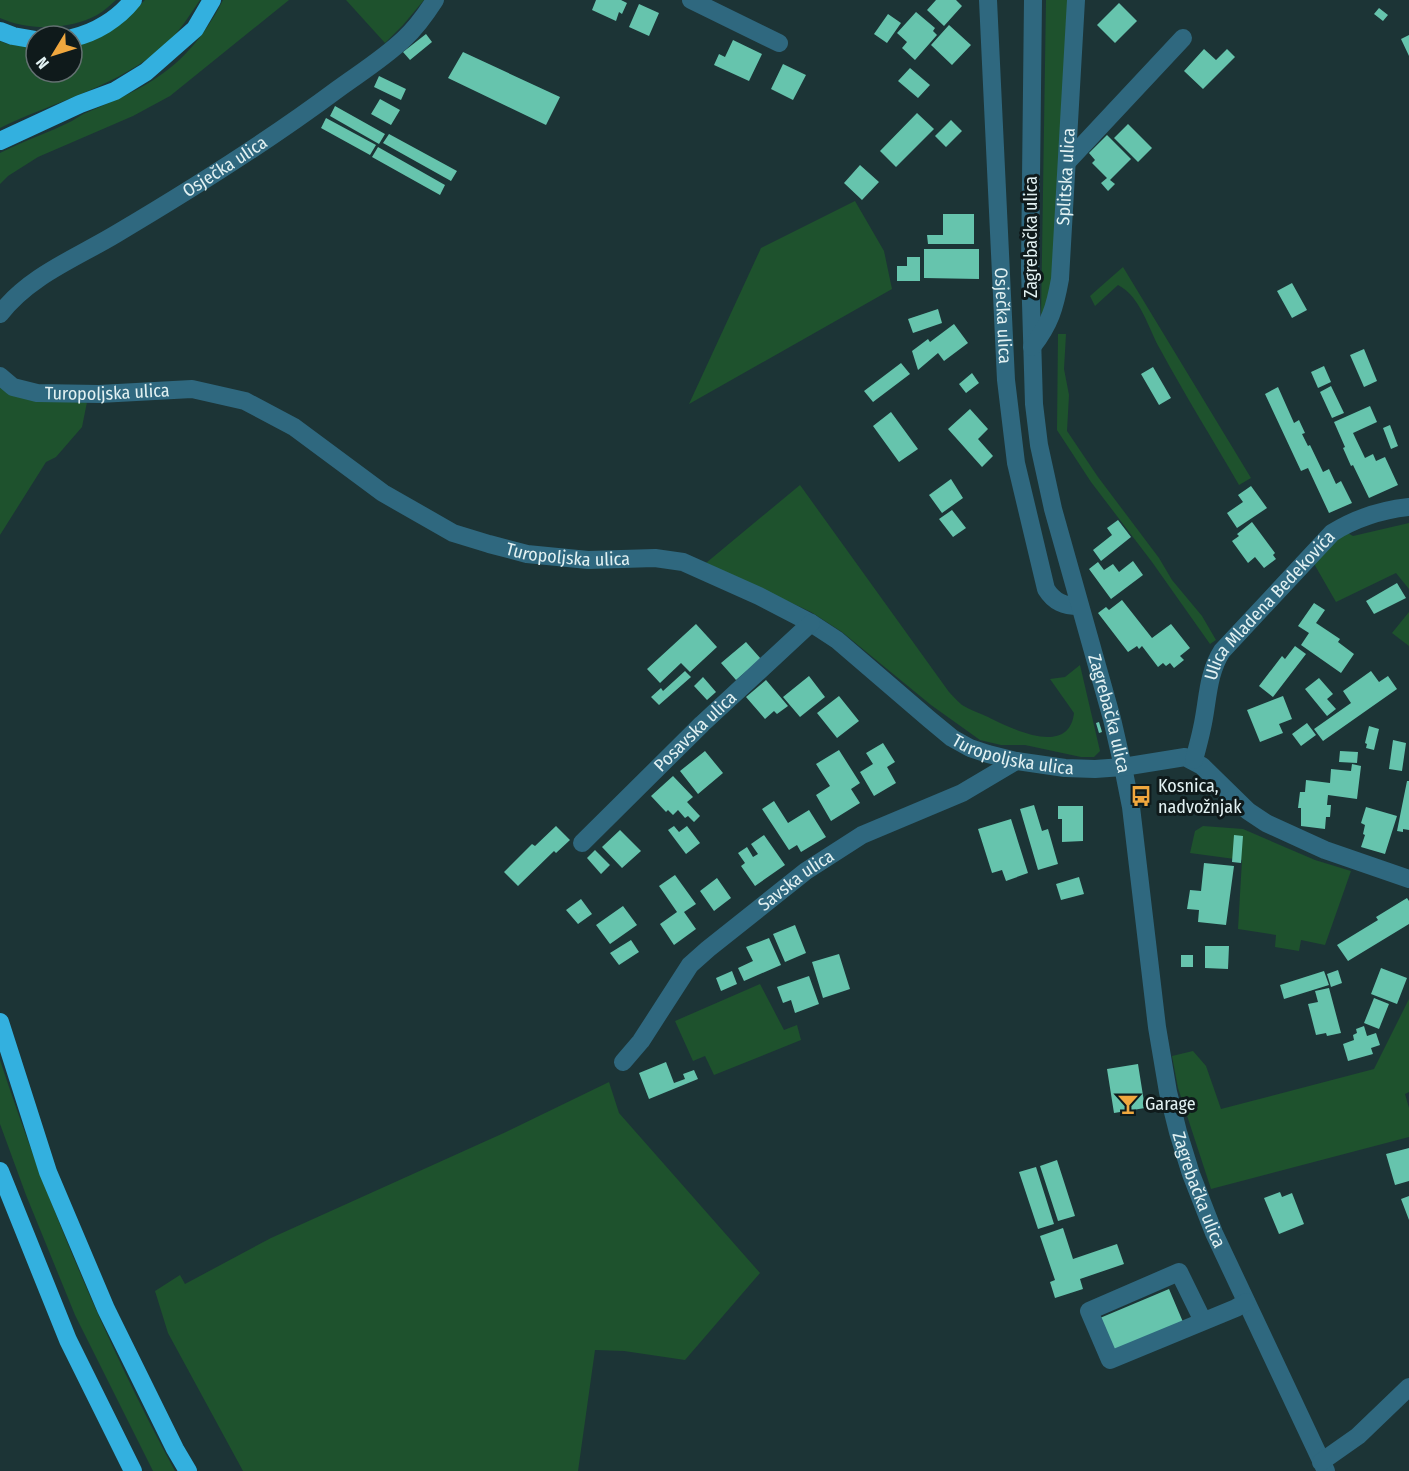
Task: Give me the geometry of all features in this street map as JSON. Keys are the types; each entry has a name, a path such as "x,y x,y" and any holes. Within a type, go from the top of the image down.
{"highway":[{"path":"84,35 107,24 133,0"},
{"path":"0,141 71,108 115,91 146,72 195,29 212,0"},
{"path":"0,31 24,38"},
{"path":"0,1022 52,1183 106,1309 188,1471"},
{"path":"0,1171 68,1340 133,1471"}],"street":[{"name":"Osječka ulica","path":"0,314 9,302 24,289 51,271 162,206 299,118 383,57 405,38 435,0"},
{"path":"691,0 779,43"},
{"name":"Osječka ulica","path":"988,0 995,106 1006,380 1016,463 1046,589 1058,602 1068,606 1079,606"},
{"name":"Zagrebačka ulica","path":"1033,0 1030,268 1034,404 1040,445 1053,509 1112,719 1131,807 1156,1016 1168,1092 1191,1174 1214,1233 1323,1466"},
{"name":"Splitska ulica","path":"1032,347 1048,324 1055,305 1060,279 1076,0"},
{"path":"1066,162 1183,38"},
{"name":"Turopoljska ulica","path":"0,376 13,387 37,393 99,394 192,389 245,400 294,427 383,493 453,533 527,554 588,560 655,558 683,562 759,596 811,623 837,640 952,738 988,754 1016,761 1065,768 1123,767"},
{"name":"Ulica Mladena Bedekovića","path":"1194,760 1208,691 1216,660 1222,651 1332,533 1351,521 1392,509 1409,507"},
{"name":"Posavska ulica","path":"582,843 702,724 811,623"},
{"path":"1123,767 1185,757 1194,760 1248,811 1266,823 1325,850 1409,879"},
{"name":"Savska ulica","path":"623,1062 641,1041 690,965 807,871 862,836 962,793 1016,761"},
{"path":"1203,1322 1179,1272 1089,1311 1110,1360 1203,1322 1246,1302"},
{"path":"1323,1466 1358,1437 1409,1387"}],"green space":[{"path":"0,0 116,0 100,13 74,24 24,25 0,18"},
{"path":"145,0 200,0 176,34 148,59 108,82 0,128 0,41 24,46 24,84 84,84 84,40 122,23"},
{"path":"223,0 289,0 170,96 133,116 38,157 8,176 0,184 0,153 135,91 172,67 204,31"},
{"path":"346,0 424,0 385,43"},
{"path":"1046,0 1068,0 1054,279 1041,319"},
{"path":"855,201 884,251 892,289 689,404 761,248"},
{"path":"1123,267 1251,478 1239,485 1133,297 1118,285 1095,306 1090,296"},
{"path":"1058,334 1066,334 1064,369 1069,395 1067,431 1098,477 1159,558 1172,580 1202,616 1216,640 1210,644 1152,562 1091,482 1057,430"},
{"path":"0,388 87,402 82,427 56,457 46,462 0,535"},
{"path":"800,485 949,692 960,703 1010,727 1037,736 1050,737 1062,734 1070,727 1074,713 1050,679 1065,677 1080,665 1100,751 1094,757 1081,757 1025,745 1001,745 980,740 931,705 842,632 811,612 706,563"},
{"path":"1409,523 1409,589 1396,573 1336,602 1313,562 1344,531 1353,536"},
{"path":"1409,612 1409,646 1392,633"},
{"path":"1203,826 1243,829 1315,860 1351,871 1325,945 1301,940 1299,951 1275,947 1276,935 1238,929 1242,860 1190,853 1195,831"},
{"path":"760,984 784,1030 797,1025 801,1040 714,1075 705,1056 693,1061 675,1021"},
{"path":"1409,999 1409,1092 1405,1094 1409,1108 1409,1137 1211,1189 1178,1088 1172,1056 1193,1051 1206,1066 1221,1109 1374,1069"},
{"path":"0,1060 37,1166 78,1269 124,1371 175,1471 153,1471 75,1315 0,1124"},
{"path":"609,1082 619,1113 760,1273 685,1360 624,1351 595,1350 578,1471 243,1471 168,1333 155,1291 180,1275 185,1284 271,1238 506,1132"}],"building":[{"path":"596,0 621,0 627,3 622,14 619,12 616,21 592,10"},
{"path":"936,0 956,0 962,6 944,26 927,10"},
{"path":"1119,3 1137,21 1115,43 1097,25"},
{"path":"639,4 659,13 649,36 629,27"},
{"path":"1379,8 1388,15 1383,21 1374,14"},
{"path":"916,12 935,28 933,31 937,35 915,60 902,48 907,42 897,33"},
{"path":"888,14 901,23 887,43 874,34"},
{"path":"949,25 971,45 952,65 931,45"},
{"path":"426,34 432,42 410,60 403,52"},
{"path":"1409,35 1409,56 1401,39"},
{"path":"733,40 762,54 749,81 714,65 719,54 725,57"},
{"path":"1204,49 1216,60 1227,49 1235,57 1203,89 1184,71"},
{"path":"463,52 560,97 546,125 448,78"},
{"path":"783,64 806,75 793,100 771,89"},
{"path":"910,68 930,85 918,98 898,81"},
{"path":"379,76 406,89 401,100 374,87"},
{"path":"380,99 400,110 391,125 371,114"},
{"path":"335,106 385,134 379,144 330,116"},
{"path":"917,113 934,129 896,167 880,151"},
{"path":"326,118 376,145 370,155 321,128"},
{"path":"951,120 962,131 946,147 935,136"},
{"path":"1128,124 1152,148 1138,162 1114,138"},
{"path":"389,134 457,171 451,181 383,143"},
{"path":"1107,135 1131,159 1110,180 1115,184 1108,191 1101,183 1107,178 1092,163 1095,160 1089,153"},
{"path":"378,147 445,185 440,195 372,157"},
{"path":"860,165 879,182 862,200 844,183"},
{"path":"943,214 974,214 974,244 928,244 927,235 943,235"},
{"path":"924,249 979,249 979,279 924,278"},
{"path":"907,257 920,257 920,281 897,281 897,266 907,266"},
{"path":"1292,283 1307,310 1292,318 1277,291"},
{"path":"938,309 942,323 913,333 908,319"},
{"path":"954,324 968,343 944,361 938,353 918,370 912,351 928,339 930,342"},
{"path":"1364,349 1377,381 1364,387 1350,355"},
{"path":"901,363 910,374 873,402 864,391"},
{"path":"1324,366 1331,382 1318,388 1311,372"},
{"path":"1153,367 1171,398 1159,405 1141,374"},
{"path":"972,373 979,383 966,393 959,384"},
{"path":"1331,386 1344,413 1332,418 1320,392"},
{"path":"1278,387 1294,423 1299,420 1305,433 1302,434 1323,472 1329,469 1336,484 1341,481 1352,503 1329,513 1308,468 1301,471 1265,394"},
{"path":"1370,406 1377,422 1353,433 1365,458 1373,454 1376,461 1385,457 1398,485 1369,498 1353,465 1351,466 1334,422"},
{"path":"970,409 988,429 978,439 993,456 982,467 948,429"},
{"path":"891,412 918,449 899,462 873,426"},
{"path":"1390,425 1398,446 1391,449 1383,428"},
{"path":"951,479 963,498 942,513 929,495"},
{"path":"1251,486 1267,508 1237,528 1227,513 1243,502 1238,495"},
{"path":"952,510 966,528 953,537 939,519"},
{"path":"1118,520 1131,537 1101,561 1093,550 1112,535 1107,528"},
{"path":"1252,522 1275,553 1273,555 1276,559 1264,568 1255,557 1248,563 1232,541"},
{"path":"1133,561 1143,575 1111,599 1089,569 1098,562 1104,570 1113,564 1119,572"},
{"path":"1397,583 1406,598 1374,614 1366,601"},
{"path":"1122,600 1152,638 1171,624 1190,648 1180,656 1184,660 1174,668 1170,663 1166,666 1163,663 1158,667 1142,646 1139,649 1137,646 1128,652 1098,613 1106,607 1109,610"},
{"path":"1314,603 1325,610 1316,623 1340,639 1338,642 1354,654 1341,673 1301,645 1309,633 1298,626"},
{"path":"696,624 717,647 690,672 681,663 660,683 647,669"},
{"path":"746,642 761,659 736,680 721,663"},
{"path":"1295,646 1306,654 1273,697 1259,686 1282,656 1285,659"},
{"path":"685,671 691,677 659,705 651,697 661,688 663,691"},
{"path":"1371,671 1379,682 1388,676 1397,689 1323,741 1314,729 1351,703 1343,691"},
{"path":"809,676 825,697 800,717 783,697"},
{"path":"703,677 716,692 707,700 694,686"},
{"path":"1319,678 1333,694 1327,699 1336,709 1327,716 1305,689"},
{"path":"766,680 788,706 777,714 774,711 765,719 746,697"},
{"path":"839,696 859,721 837,738 817,713"},
{"path":"1283,696 1292,719 1279,724 1283,733 1260,742 1247,710"},
{"path":"1099,722 1102,732 1099,733 1096,723"},
{"path":"1307,723 1316,735 1301,746 1292,734"},
{"path":"1369,726 1379,729 1374,750 1366,748"},
{"path":"1393,740 1406,743 1402,771 1389,769"},
{"path":"883,743 895,762 887,767 896,783 874,796 860,772 873,764 866,753"},
{"path":"839,750 860,783 851,789 860,803 831,821 816,795 830,786 816,764"},
{"path":"705,751 723,773 698,794 680,771"},
{"path":"1340,751 1358,752 1357,763 1339,762"},
{"path":"1352,764 1361,766 1357,799 1328,795 1327,805 1331,805 1330,817 1326,817 1325,829 1301,826 1301,808 1298,808 1300,792 1305,792 1306,780 1330,783 1331,769 1351,771"},
{"path":"673,776 693,797 687,802 700,816 694,822 688,816 685,818 678,810 673,815 668,810 666,812 651,796"},
{"path":"1407,781 1409,781 1409,830 1403,829 1403,832 1397,831"},
{"path":"774,801 788,823 809,810 826,837 801,852 797,845 789,850 762,809"},
{"path":"1034,805 1042,831 1048,829 1058,864 1038,870 1020,809"},
{"path":"1058,806 1083,806 1083,841 1062,842 1062,819 1058,819"},
{"path":"1366,807 1397,816 1385,854 1361,847 1365,825 1361,823"},
{"path":"1011,819 1028,873 1006,881 1002,870 992,873 978,829"},
{"path":"556,826 570,840 556,853 554,851 518,886 504,872 532,844 535,846"},
{"path":"674,826 679,832 687,826 700,843 686,854 668,830"},
{"path":"620,830 641,851 622,868 602,847"},
{"path":"764,835 785,865 755,886 741,866 745,863 738,853 747,847 753,857 758,854 751,844"},
{"path":"1234,835 1243,836 1241,863 1232,862"},
{"path":"595,850 610,865 601,874 587,858"},
{"path":"1204,863 1234,866 1226,925 1198,922 1199,910 1187,909 1190,890 1201,891"},
{"path":"675,875 696,904 684,912 696,929 674,945 660,924 677,912 659,886"},
{"path":"1079,877 1084,894 1061,900 1056,884"},
{"path":"717,878 731,898 714,911 700,891"},
{"path":"1407,898 1409,924 1348,961 1337,945 1378,920 1376,917"},
{"path":"581,899 592,914 578,924 566,910"},
{"path":"623,906 637,925 610,944 596,925"},
{"path":"795,925 806,953 785,962 773,934"},
{"path":"769,938 781,965 744,981 738,968 753,961 746,947"},
{"path":"631,940 639,952 619,965 610,953"},
{"path":"1205,946 1229,946 1228,969 1205,968"},
{"path":"839,954 850,989 823,998 812,962"},
{"path":"1181,955 1193,955 1193,967 1181,967"},
{"path":"1381,968 1407,978 1397,1004 1371,994"},
{"path":"1338,970 1342,983 1331,987 1327,974"},
{"path":"732,971 737,984 721,991 716,978"},
{"path":"1324,971 1329,985 1284,999 1280,985"},
{"path":"809,976 819,1004 795,1013 791,1000 783,1003 777,987"},
{"path":"1329,988 1341,1033 1327,1036 1326,1033 1316,1035 1308,1004 1318,1002 1315,991"},
{"path":"1374,998 1389,1004 1379,1029 1364,1023"},
{"path":"1364,1026 1367,1036 1376,1033 1380,1045 1371,1048 1373,1054 1348,1061 1343,1044 1354,1040 1353,1035 1357,1033 1356,1029"},
{"path":"666,1062 674,1083 685,1079 683,1074 694,1070 698,1079 649,1099 639,1073"},
{"path":"1138,1064 1145,1108 1114,1113 1107,1069"},
{"path":"1409,1148 1409,1181 1395,1185 1386,1154"},
{"path":"1057,1160 1075,1216 1058,1221 1040,1166"},
{"path":"1036,1167 1054,1224 1038,1229 1019,1172"},
{"path":"1280,1192 1282,1197 1292,1193 1304,1224 1279,1234 1264,1198"},
{"path":"1409,1196 1409,1220 1401,1199"},
{"path":"1063,1228 1073,1259 1117,1244 1124,1264 1080,1279 1083,1289 1055,1298 1050,1282 1055,1280 1040,1236"},
{"path":"1169,1289 1183,1322 1114,1351 1100,1318"}],"place":[{"name":"Kosnica, nadvožnjak","path":"1141,796"},
{"name":"Garage","path":"1128,1104"}]}
